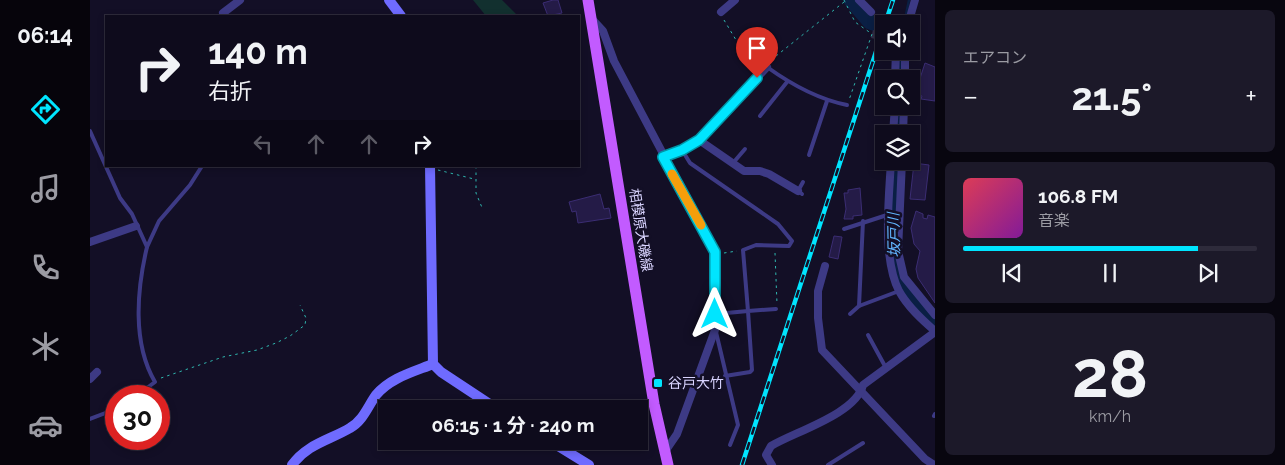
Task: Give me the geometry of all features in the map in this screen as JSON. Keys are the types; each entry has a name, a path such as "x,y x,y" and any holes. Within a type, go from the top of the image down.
{"main road":[{"name":"相模原大磯線","path":"588,0 664,453 668,465"}],"street":[{"path":"224,15 240,0"},
{"path":"389,0 400,15"},
{"path":"721,12 735,0"},
{"path":"859,0 871,12"},
{"path":"911,15 915,0"},
{"path":"591,17 603,31 614,62 663,157 709,240 715,255 715,330 677,434 664,453"},
{"path":"663,157 682,150 699,140 767,67"},
{"path":"699,140 744,171 763,168 800,192"},
{"path":"430,167 433,364 441,372 483,400"},
{"path":"772,465 766,455 771,446 814,428 842,410 861,392 863,385 935,332 914,312 899,291 889,254 891,170"},
{"path":"902,170 898,251 904,277 935,315"},
{"path":"90,242 136,226"},
{"path":"825,266 818,291 818,318 822,350 924,462 934,465"},
{"path":"295,464 316,444 351,428 358,422 377,395 389,382 433,364"},
{"path":"90,379 97,372"},
{"path":"565,450 590,465"}],"lane":[{"path":"767,67 787,82 827,101 847,105"},
{"path":"760,116 787,82"},
{"path":"808,155 827,101"},
{"path":"90,131 105,164"},
{"path":"733,163 745,149"},
{"path":"682,150 690,163 778,224 792,241 789,246 756,245 743,250 752,370 750,372 725,376"},
{"path":"106,167 120,198 132,214 136,226 148,247"},
{"path":"151,385 155,382 145,365 140,326 140,278 148,247 159,221 190,185 201,167"},
{"path":"800,192 803,182"},
{"path":"844,229 863,221 889,214"},
{"path":"859,306 863,221"},
{"path":"850,314 859,306 899,291"},
{"path":"715,314 776,309"},
{"path":"715,330 719,339 725,376 738,425 730,445"},
{"path":"868,335 886,368"},
{"path":"90,419 105,413"},
{"path":"828,465 863,443"}],"path":[{"path":"721,12 736,40 765,65 844,1 855,22 872,34 847,105"},
{"path":"430,167 474,179"},
{"path":"476,167 474,179 476,193 483,210"},
{"path":"775,246 776,309"},
{"path":"715,255 743,250"},
{"path":"155,382 176,372 223,356 256,350 290,336 305,324 306,318 300,305"}],"green space":[{"path":"473,0 502,0 517,15 485,15"}],"building":[{"path":"558,0 562,13 548,15 543,3"},
{"path":"925,63 935,67 935,101 921,99 920,78"},
{"path":"920,164 929,165 925,200 910,199 913,170 920,170"},
{"path":"860,188 862,215 853,216 853,219 844,219 846,209 844,193 848,193 848,190"},
{"path":"600,194 604,209 609,208 611,218 578,223 576,211 572,212 569,202"},
{"path":"916,211 923,214 923,218 927,219 928,215 935,217 935,303 918,278 916,269 920,251 914,244 911,228"},
{"path":"834,236 842,237 838,259 829,257"}],"waterway":[{"name":"坂戸川","path":"851,0 870,22 875,24"},
{"path":"906,15 909,0"},
{"name":"坂戸川","path":"901,70 902,60"},
{"name":"坂戸川","path":"898,115 898,125"},
{"name":"坂戸川","path":"895,170 892,230 893,250 897,269 905,288 917,307 935,326"}],"railway":[{"path":"888,15 893,0"},
{"path":"742,465 875,55"}],"slow traffic":[{"path":"672,174 701,225"}],"place":[{"name":"谷戸大竹","path":"658,383"}],"route":[{"path":"715,314 715,252 663,157 682,150 699,140 757,78"}]}
